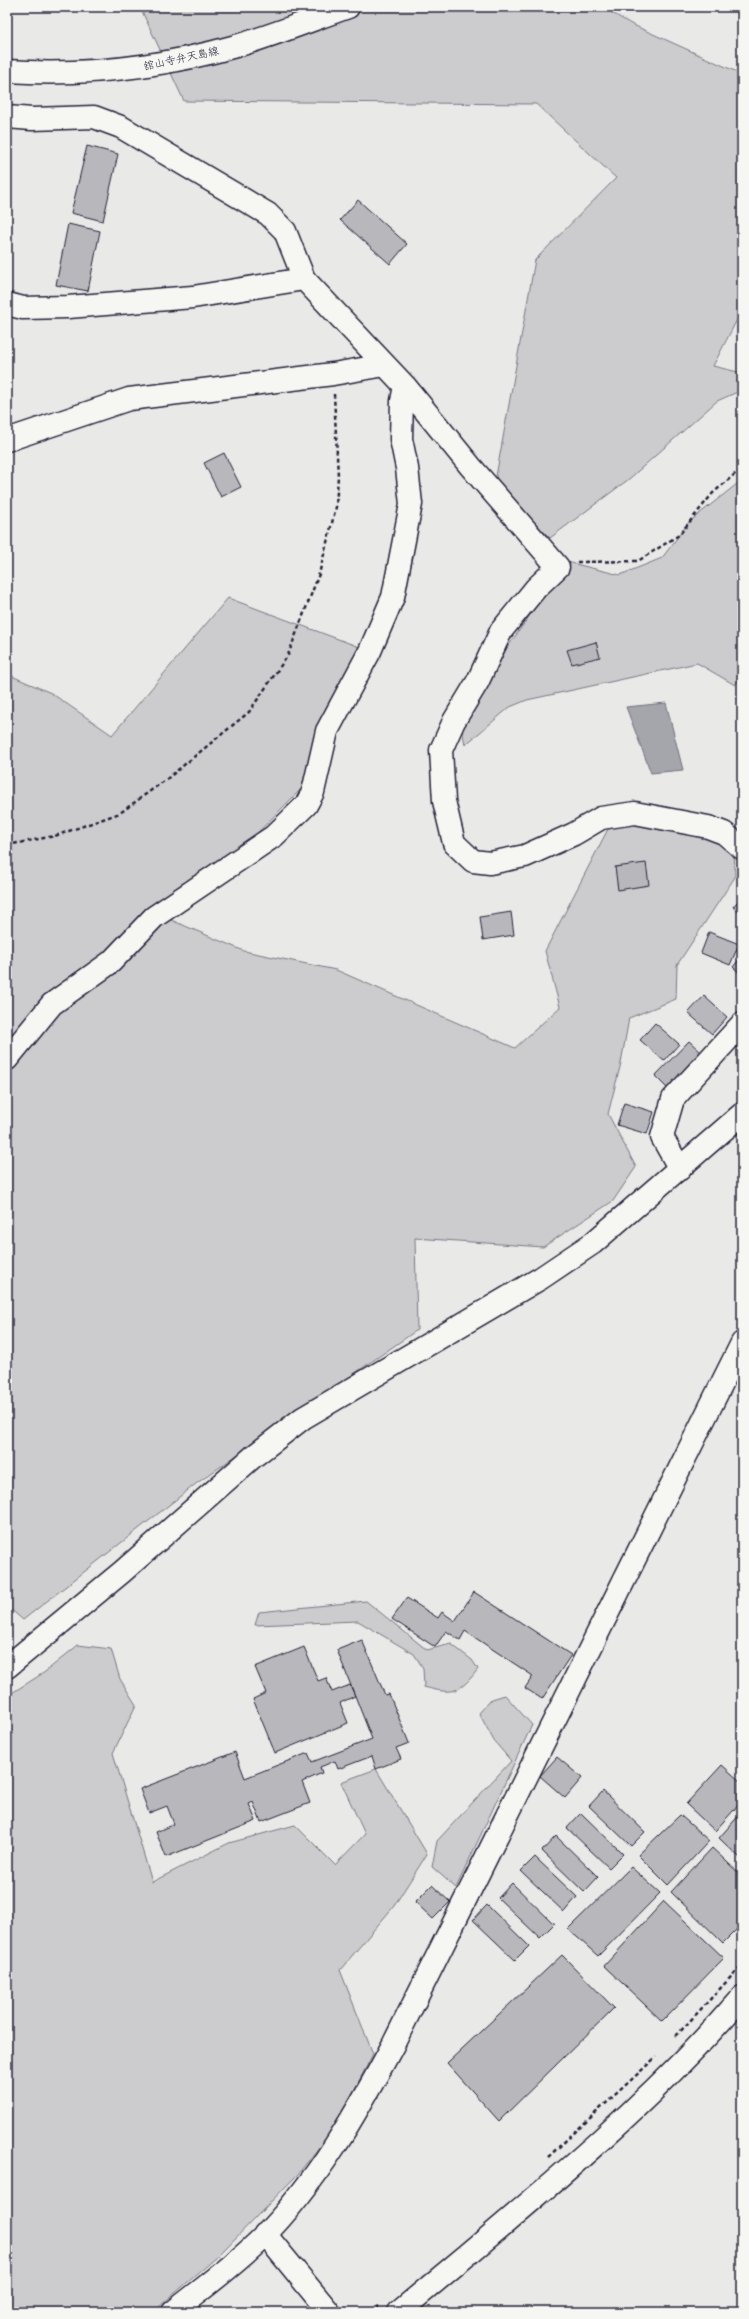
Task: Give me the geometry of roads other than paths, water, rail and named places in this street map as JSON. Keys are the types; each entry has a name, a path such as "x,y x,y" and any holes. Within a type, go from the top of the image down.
{"street":[{"name":"舘山寺弁天島線","path":"7,71 94,71 171,61 236,46 348,7"},
{"path":"7,117 32,119 94,117 121,127 268,214 285,231 304,279 405,386 471,467 558,567 536,588 501,630 478,680 454,721 441,750 444,801 454,843 473,861 490,863 525,856 574,834 601,818 634,813 698,824 724,834 742,848"},
{"path":"7,304 23,308 68,307 193,297 304,279"},
{"path":"7,440 130,399 333,374 385,365"},
{"path":"7,1059 52,1004 111,962 154,917 274,836 306,805 313,792 327,731 370,651 393,597 411,504 407,468 401,439 402,402 405,386"},
{"path":"680,1169 662,1137 673,1099 742,1024"},
{"path":"7,1667 122,1572 254,1456 303,1418 541,1278 593,1244 742,1114"},
{"path":"174,2312 246,2253 294,2203 322,2166 370,2086 742,1343"},
{"path":"391,2307 561,2175 629,2114 694,2050 742,1997"},
{"path":"265,2234 329,2312"}]}
